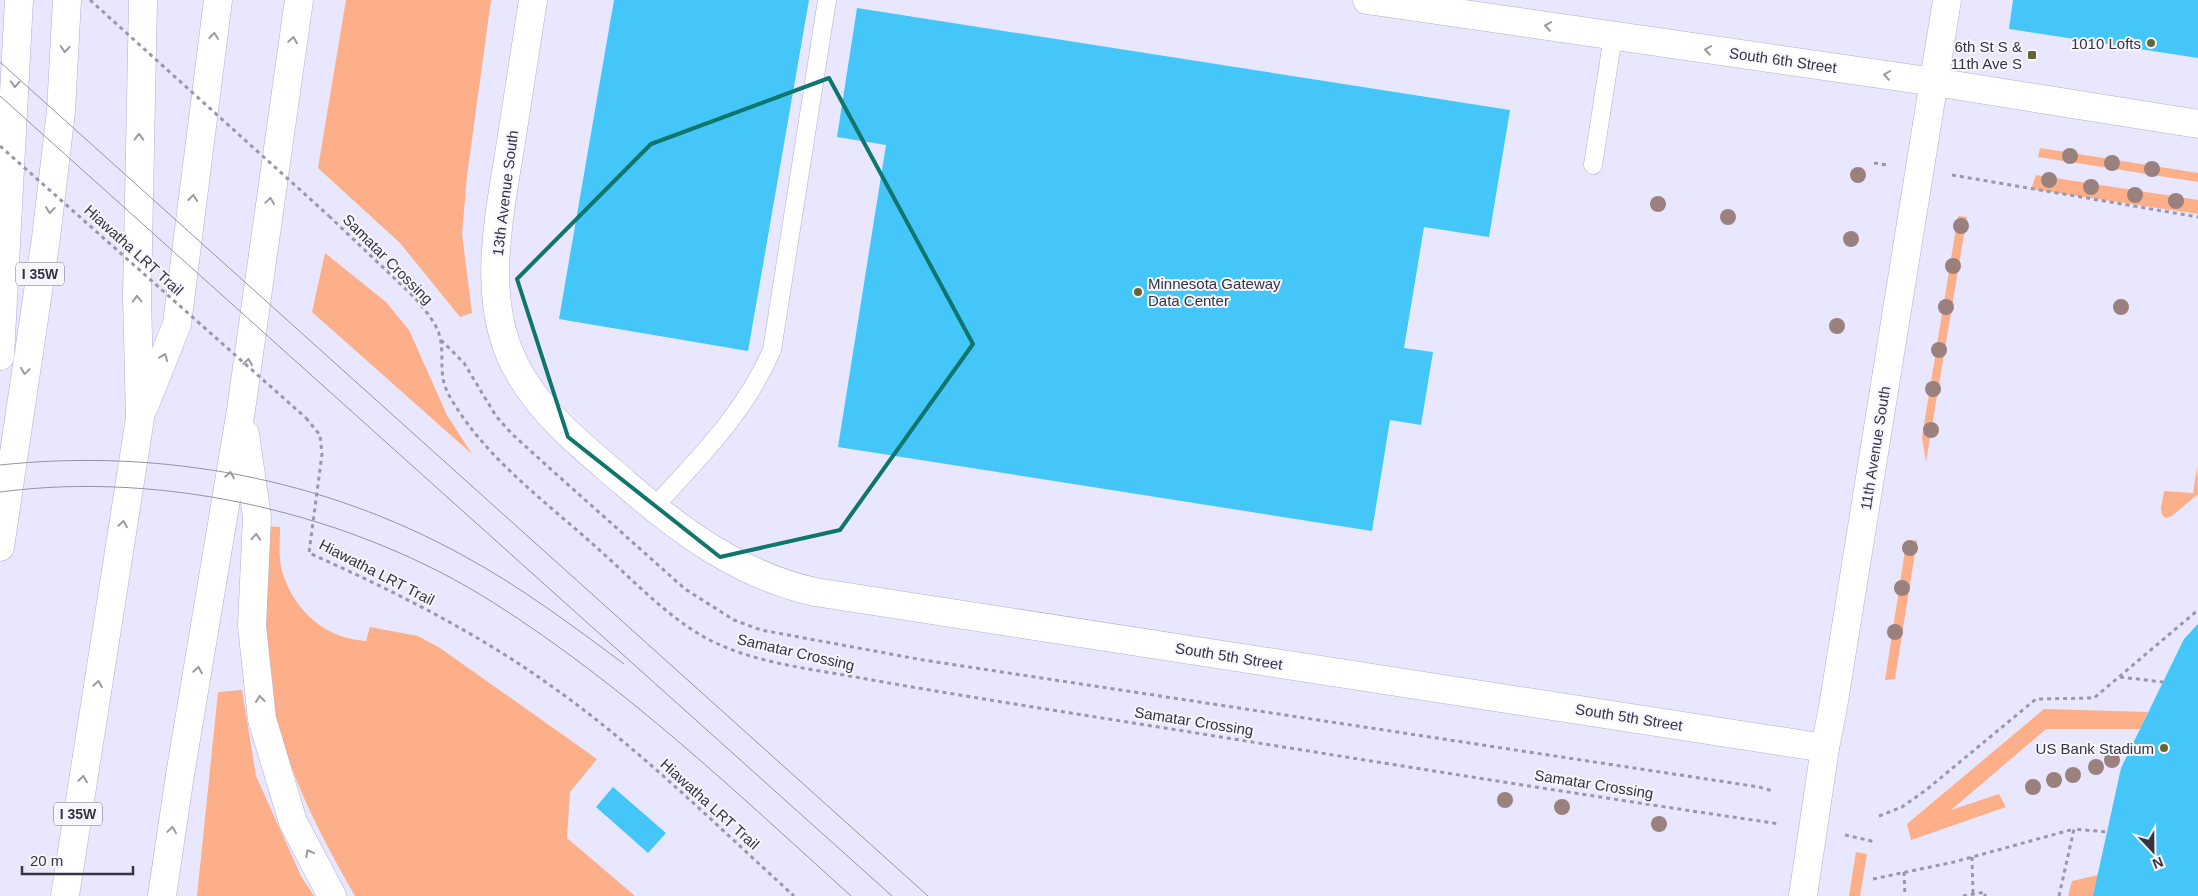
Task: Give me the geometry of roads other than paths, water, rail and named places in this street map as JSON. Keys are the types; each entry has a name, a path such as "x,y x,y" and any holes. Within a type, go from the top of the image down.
{"main road":[{"path":"0,356 19,0"},
{"name":"I 35W","path":"0,547 46,238 61,111 67,0"},
{"name":"I 35W","path":"65,896 140,418 137,297 143,0"},
{"path":"140,418 177,324 218,0"},
{"path":"162,896 180,775 241,410 299,0"},
{"name":"13th Avenue South","path":"533,0 498,228 496,290 501,327 510,354 521,375 547,412 562,428 653,508"},
{"name":"South 6th Street","path":"1367,0 1935,82 2198,124"},
{"name":"11th Avenue South","path":"1803,896 1825,748 1935,82 1946,0"},
{"path":"241,410 257,516 252,626 262,719 293,822 332,896"},
{"name":"South 5th Street","path":"653,508 716,553 769,579 815,592 1825,748"}],"lane":[{"path":"653,508 714,443 759,379 772,350 827,0"},
{"path":"1593,165 1613,36"}],"tram line":[{"path":"0,62 928,896"},
{"path":"0,96 892,896"},
{"path":"0,465 60,461 120,461 180,466 239,475 297,488 355,506 410,529 485,568 546,607 624,664"},
{"path":"0,492 63,487 127,488 192,494 256,506 320,523 381,545 439,572 494,603 589,669 679,742 851,896"}],"place":[{"name":"1010 Lofts","path":"2151,43"},
{"name":"6th St S & 11th Ave S","path":"2032,55"},
{"name":"Minnesota Gateway Data Center","path":"1138,292"},
{"name":"US Bank Stadium","path":"2164,748"}]}
